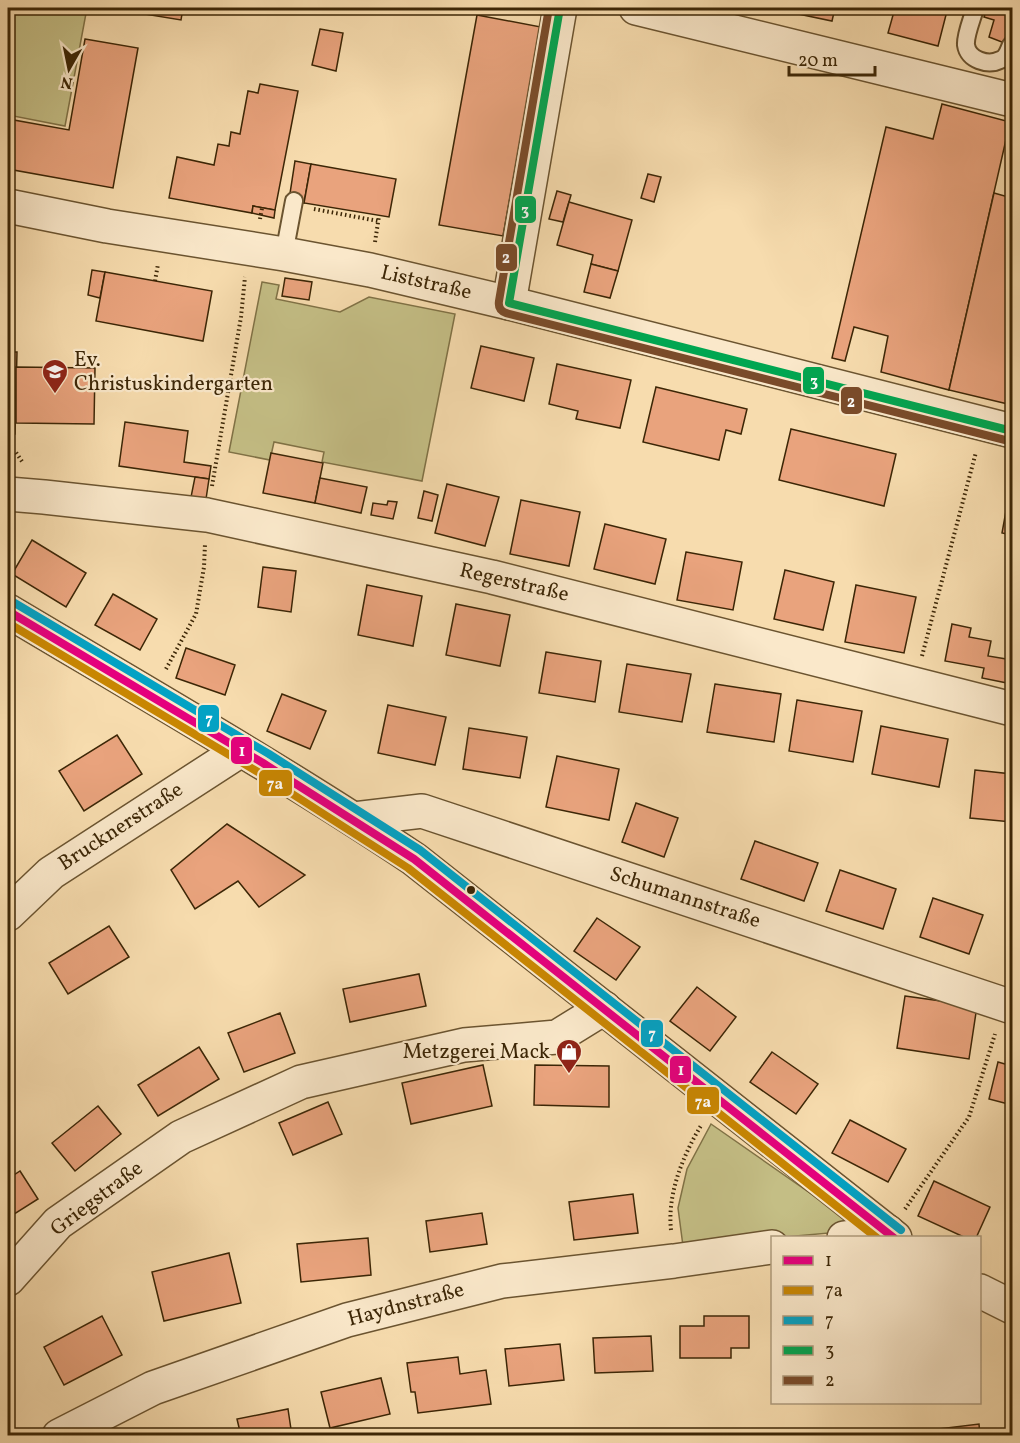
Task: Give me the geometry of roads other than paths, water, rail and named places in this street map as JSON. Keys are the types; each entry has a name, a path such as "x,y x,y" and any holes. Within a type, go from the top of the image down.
{"street":[{"path":"509,303 560,8"},
{"path":"636,8 1012,100"},
{"name":"Liststraße","path":"8,206 107,226 370,270 998,427"},
{"name":"Regerstraße","path":"8,494 207,515 492,577 1012,709"},
{"path":"8,610 354,819 414,859 892,1234"},
{"name":"Brucknerstraße","path":"8,914 51,873 241,750"},
{"name":"Schumannstraße","path":"354,819 422,811 1008,1006"},
{"name":"Griegstraße","path":"8,1279 58,1223 180,1137 301,1083 464,1045 557,1038 604,1008"},
{"path":"868,1236 892,1234"},
{"name":"Haydnstraße","path":"59,1436 153,1388 347,1320 502,1281 771,1247"},
{"path":"981,1292 1012,1307"}],"lane":[{"path":"975,8 966,45 974,58 983,62 1002,60 1011,45"},
{"path":"284,254 294,201"}],"place":[{"name":"Ev. Christuskindergarten","path":"55,395"},
{"name":"Metzgerei Mack","path":"569,1075"}]}
